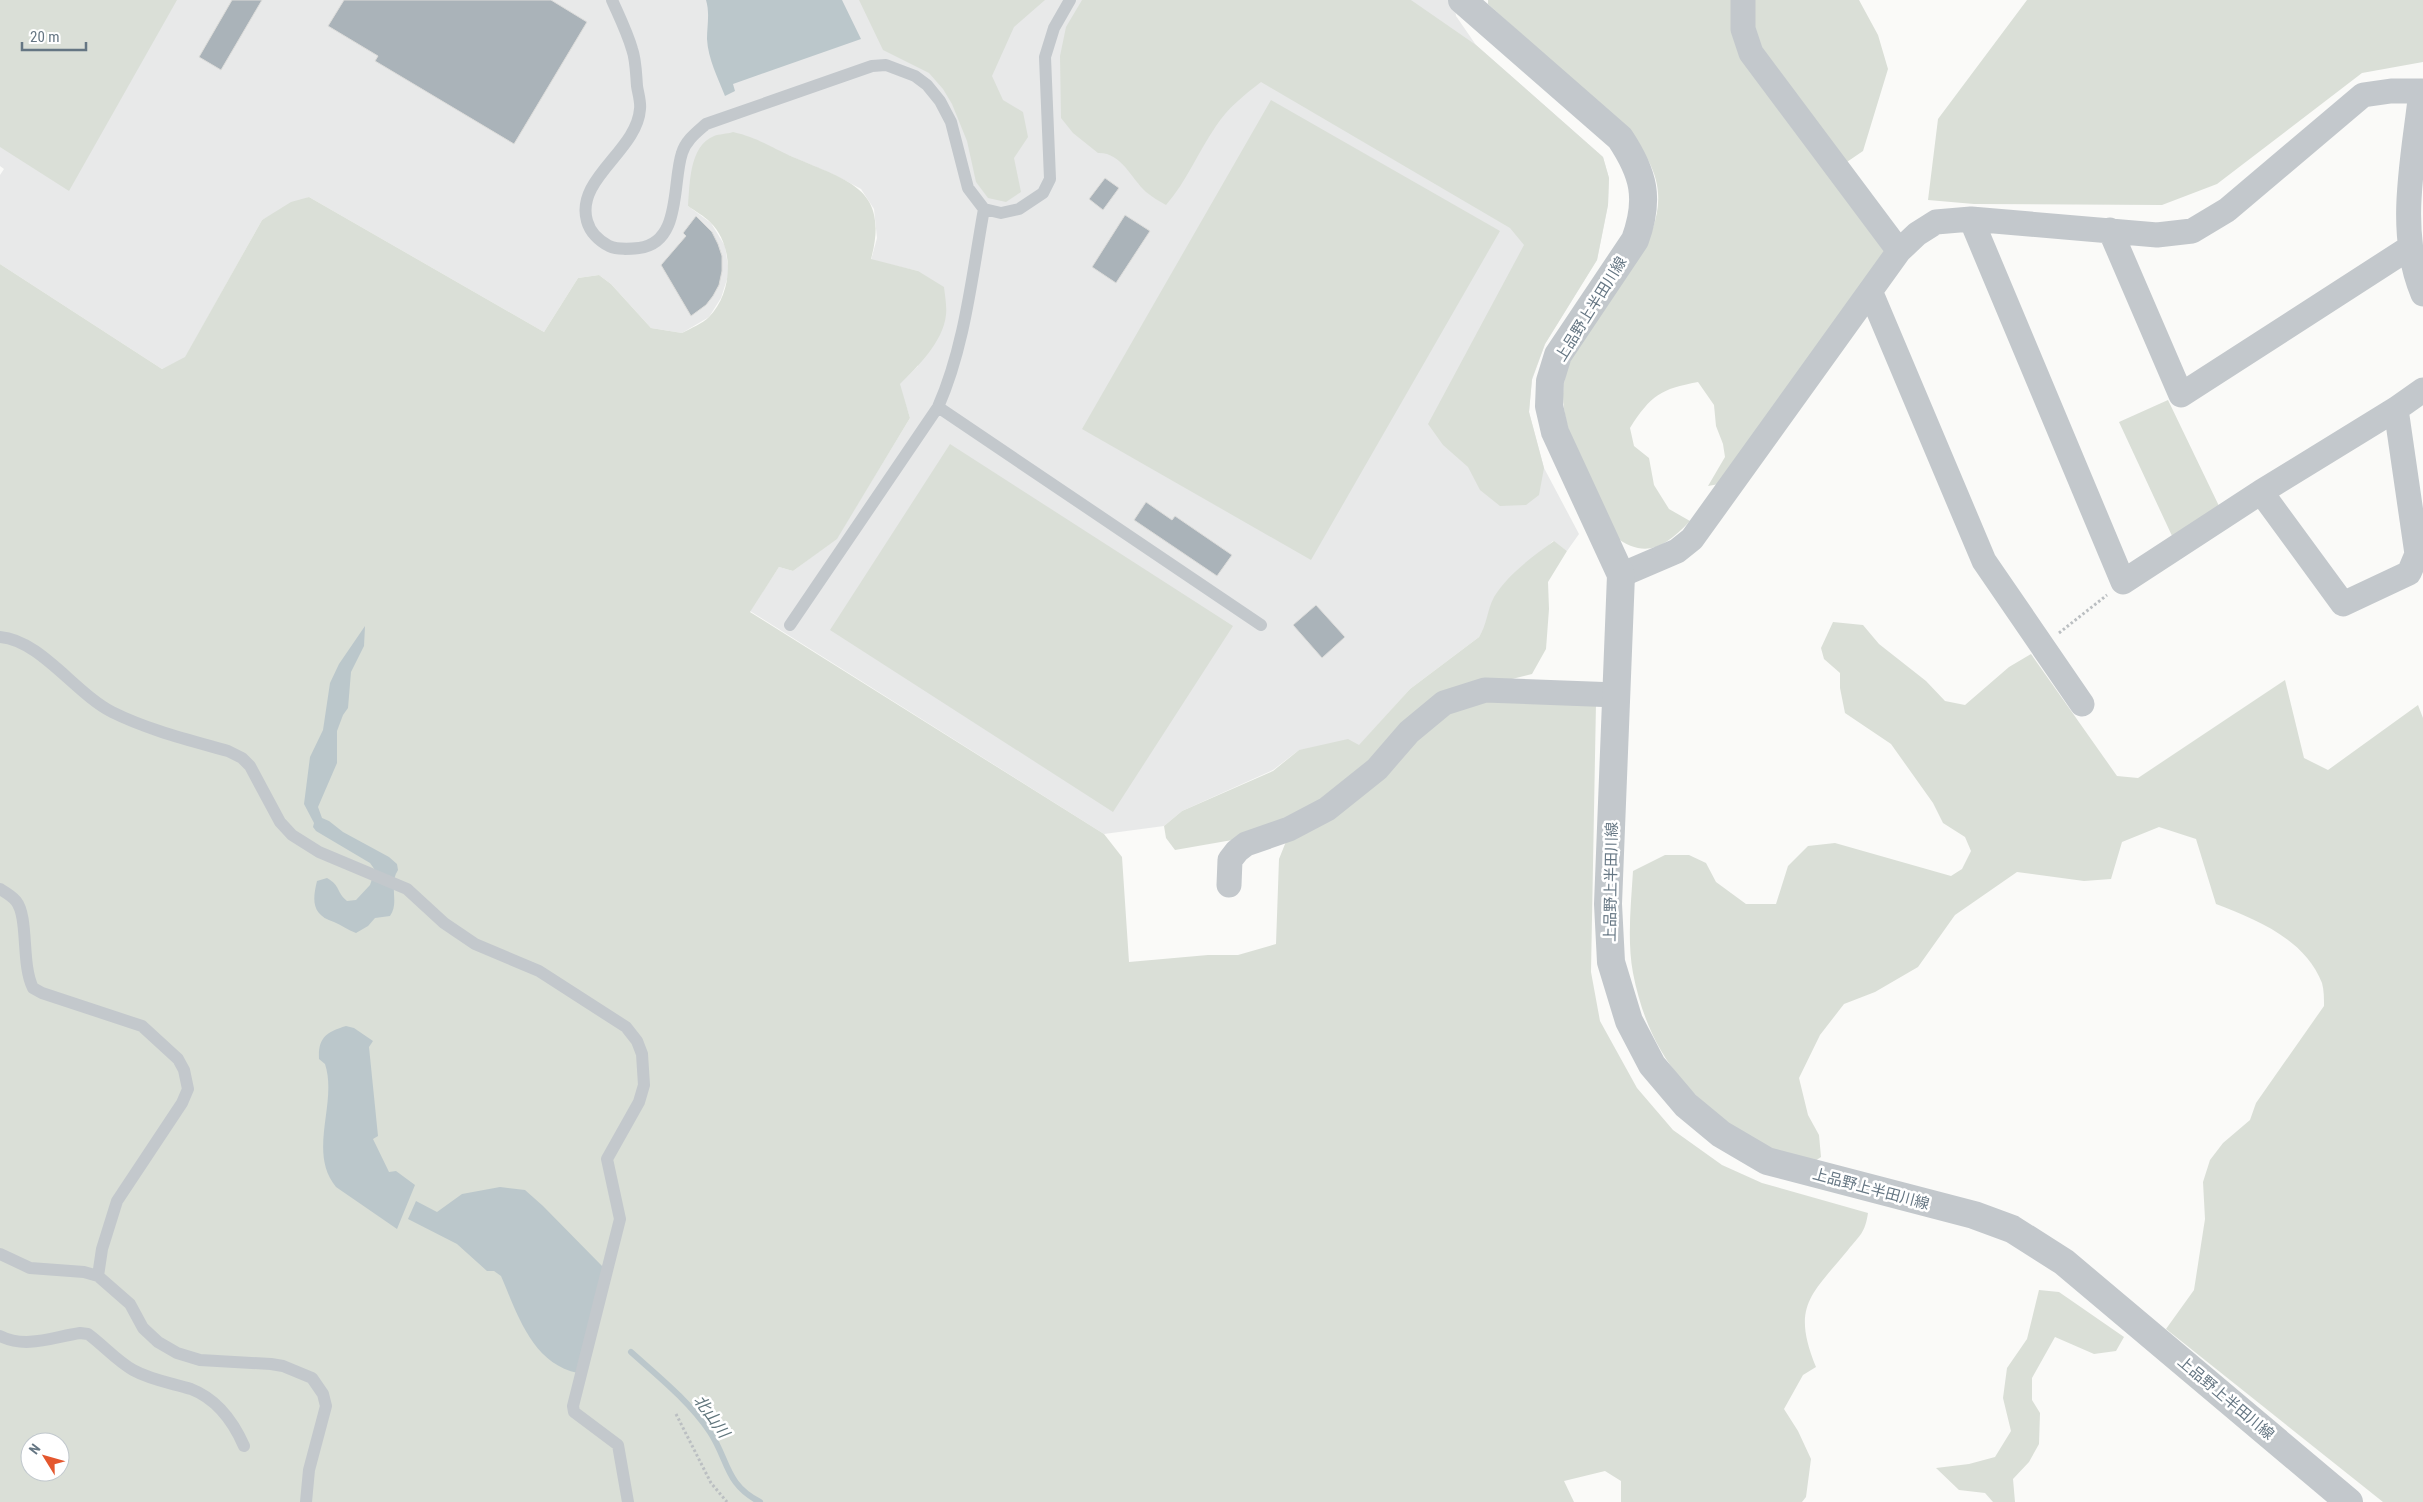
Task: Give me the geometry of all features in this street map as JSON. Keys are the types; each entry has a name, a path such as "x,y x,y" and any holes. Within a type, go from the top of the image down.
{"street":[{"name":"上品野上半田川線","path":"1462,0 1620,138 1633,158 1642,180 1644,202 1642,221 1635,240 1558,354 1550,381 1549,406 1555,432 1621,575 1618,695 1608,904 1611,962 1629,1021 1652,1065 1686,1105 1721,1134 1767,1160 1974,1215 2012,1229 2064,1262 2350,1502"},
{"path":"1743,0 1743,29 1751,53 1900,251"},
{"path":"1621,575 1677,551 1692,539 1900,251 1917,234 1936,222 1971,218 2157,235 2192,230 2227,210 2363,95 2391,91 2422,91 2410,199 2409,248 2423,294"},
{"path":"1971,218 2123,582 2423,390"},
{"path":"2110,230 2181,394 2409,248"},
{"path":"1871,293 1984,561 2082,704"},
{"path":"2261,492 2343,604 2409,573 2417,554 2396,409"},
{"path":"1229,885 1230,860 1237,850 1246,844 1289,830 1327,809 1377,769 1409,732 1444,702 1486,690 1618,695"}],"lane":[{"path":"612,0 633,50 640,109 635,127 628,139 592,186 585,202 587,221 595,236 610,246 627,250 645,248 661,236 673,216 682,152 691,137 706,124 872,66 886,65 915,76 932,91 950,122 968,188 984,209 1001,213 1019,209 1043,193 1050,179 1045,57 1054,28 1070,0"},
{"path":"790,625 938,408 949,383 957,352 984,209"},
{"path":"938,408 1261,626"},
{"path":"0,637 14,638 28,645 91,700 111,712 136,723 228,750 242,758 250,766 280,822 292,835 319,852 407,889 444,923 475,944 539,971 626,1027 637,1041 642,1054 644,1085 639,1102 607,1159 620,1220 573,1406 574,1412 618,1445 628,1502"},
{"path":"0,889 16,901 20,912 27,972 33,988 42,993 142,1026 178,1059 188,1080 188,1089 182,1103 117,1201 102,1249 98,1276"},
{"path":"0,1254 30,1268 84,1272 98,1276 130,1304 143,1328 158,1342 177,1353 200,1360 283,1366 303,1374 318,1384 326,1406 309,1470 306,1502"},
{"path":"0,1336 12,1342 28,1343 80,1333 88,1334 130,1369 144,1376 192,1390 221,1409 235,1424 244,1446"}],"path":[{"path":"2042,646 2123,582"},
{"path":"676,1414 711,1483 726,1502"}],"shaded area":[{"path":"0,0 1454,0 1456,16 1476,45 1603,157 1609,178 1608,205 1597,260 1545,344 1532,380 1529,412 1544,468 1579,534 1567,551 1553,541 1494,598 1486,626 1479,637 1410,689 1359,746 1299,750 1273,770 1182,811 1164,826 1104,834 750,611 779,567 793,571 837,538 910,418 899,384 918,366 918,271 871,260 877,238 874,209 861,189 837,176 788,155 688,206 711,223 725,246 729,273 721,298 709,317 682,333 651,328 611,284 599,275 578,278 544,332 309,197 262,220 185,358 162,369 0,264 0,175 4,169 0,166"},
{"path":"0,0 177,0 69,191 0,147"},
{"path":"706,0 842,0 861,39 733,84 735,91 725,96 709,54"},
{"path":"859,0 1045,0 1014,27 992,76 1003,100 1023,112 1028,137 1014,158 1021,192 1006,202 988,198 976,182 967,141 952,104 943,89 929,73 883,50"},
{"path":"1082,0 1411,0 1476,45 1603,157 1609,178 1608,205 1597,260 1545,344 1532,379 1529,412 1544,468 1539,495 1526,505 1500,506 1480,490 1468,467 1443,445 1428,424 1524,245 1510,228 1261,82 1237,102 1221,119 1180,186 1166,205 1146,192 1119,161 1106,154 1098,153 1073,133 1061,118 1060,56 1066,27"},
{"path":"1488,0 1738,0 1738,28 1888,253 1719,484 1708,486 1725,457 1723,444 1716,426 1714,405 1698,382 1666,391 1658,395 1644,408 1630,428 1634,446 1649,458 1654,485 1669,509 1690,521 1672,538 1655,547 1646,549 1636,547 1614,536 1574,447 1564,410 1563,394 1569,364 1584,335 1642,251 1655,222 1658,192 1648,160 1634,139 1607,111 1488,4"},
{"path":"1749,0 1859,0 1878,35 1888,69 1863,151 1841,166 1757,53"},
{"path":"2027,0 2423,0 2423,62 2362,73 2217,184 2162,205 1974,204 1928,200 1938,119"},
{"path":"1271,100 1500,231 1311,560 1082,429"},
{"path":"733,132 742,134 831,173 860,190 869,202 875,216 875,235 871,259 918,271 944,287 946,309 944,325 935,344 900,384 910,418 837,539 793,571 779,567 750,612 1104,834 1122,857 1129,962 1208,955 1238,955 1276,944 1279,859 1287,839 1443,713 1483,700 1596,703 1591,972 1600,1021 1637,1088 1673,1130 1722,1165 1762,1183 1868,1213 1861,1233 1815,1291 1805,1315 1805,1329 1816,1367 1803,1375 1784,1409 1798,1431 1811,1459 1806,1497 1802,1502 1621,1502 1621,1481 1605,1471 1564,1481 1574,1502 0,1502 0,264 162,369 185,357 262,220 291,202 309,197 544,332 578,278 599,275 611,284 651,328 682,333 709,317 723,295 726,283 728,270 724,244 718,232 708,220 688,206 692,166 695,157 706,141 714,136"},
{"path":"2168,400 2219,506 2173,538 2119,422"},
{"path":"950,444 1233,626 1113,812 830,630"},
{"path":"1554,541 1567,551 1548,582 1549,609 1546,649 1532,674 1500,682 1467,685 1324,802 1238,839 1175,850 1166,838 1164,826 1182,811 1273,771 1299,750 1348,739 1359,745 1410,689 1479,637 1484,628 1494,597 1506,581 1521,566"},
{"path":"1833,622 1863,625 1879,644 1926,681 1945,701 1965,705 2009,667 2031,654 2117,776 2138,778 2285,680 2304,758 2328,770 2418,705 2423,718 2423,1502 2383,1502 2166,1329 2194,1290 2205,1219 2203,1182 2210,1160 2223,1143 2250,1120 2256,1103 2324,1006 2322,983 2304,954 2292,943 2263,924 2216,904 2196,839 2159,827 2122,842 2111,879 2084,881 2017,872 1955,915 1918,967 1875,992 1844,1004 1820,1035 1799,1078 1808,1115 1819,1135 1821,1157 1815,1161 1778,1153 1760,1145 1720,1117 1701,1100 1684,1083 1670,1064 1647,1023 1633,973 1630,935 1633,871 1665,855 1689,855 1706,863 1716,882 1746,904 1776,904 1788,866 1808,846 1835,843 1951,876 1962,869 1971,851 1965,837 1943,823 1933,803 1891,744 1845,713 1840,688 1840,673 1824,659 1821,648"},
{"path":"365,626 364,646 351,672 348,708 337,731 337,763 318,807 322,818 343,832 389,857 397,864 398,870 394,882 393,911 390,916 375,918 368,926 356,933 327,919 318,911 314,901 317,881 327,878 337,886 341,895 347,901 356,900 370,885 375,870 370,863 316,831 304,804 310,757 323,730 330,683 339,664"},
{"path":"346,1026 354,1028 373,1041 369,1047 378,1136 373,1139 389,1172 396,1171 415,1185 397,1229 336,1187 328,1173 324,1158 323,1143 328,1079 325,1064 319,1059 320,1046 328,1034"},
{"path":"500,1187 525,1190 604,1268 578,1373 562,1368 538,1348 520,1321 501,1276 494,1271 487,1271 457,1244 408,1219 416,1201 437,1212 462,1194"},
{"path":"2039,1290 2059,1292 2124,1337 2116,1351 2094,1354 2055,1337 2032,1378 2032,1400 2040,1413 2039,1444 2029,1462 2013,1479 2015,1502 1993,1502 1985,1493 1959,1490 1936,1468 1969,1464 1995,1457 2011,1431 2003,1398 2007,1368 2027,1339"}],"building":[{"path":"232,0 262,0 221,70 199,57"},
{"path":"344,0 551,0 587,22 514,144 375,61 378,56 328,26"},
{"path":"1105,178 1119,188 1103,210 1089,199"},
{"path":"1125,215 1150,231 1116,283 1092,267"},
{"path":"696,216 712,232 718,244 722,256 722,271 719,285 713,296 706,305 691,316 661,265 686,236 683,233"},
{"path":"1146,502 1172,520 1175,516 1232,555 1217,576 1134,520"},
{"path":"1316,605 1345,637 1322,658 1293,625"}],"waterway":[{"name":"北山川","path":"631,1352 693,1410 710,1432 734,1480 740,1488 760,1502"}]}
